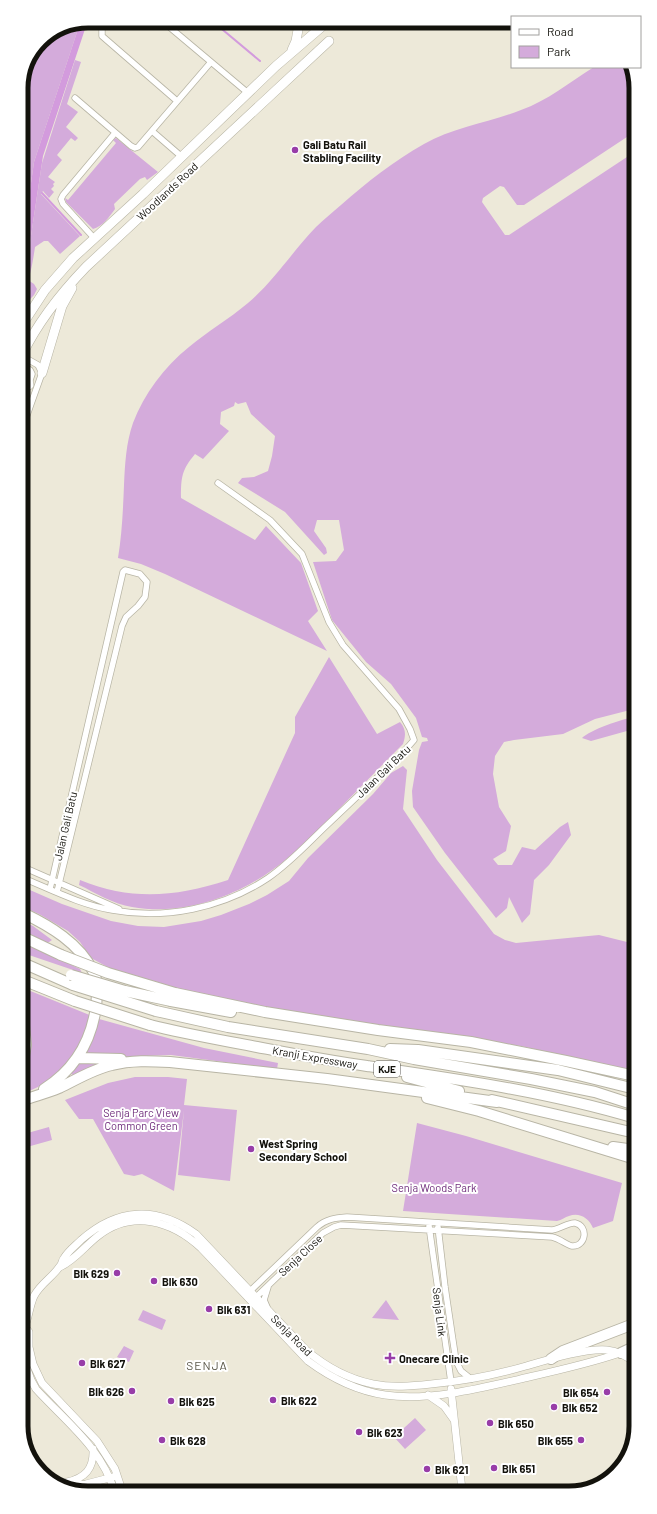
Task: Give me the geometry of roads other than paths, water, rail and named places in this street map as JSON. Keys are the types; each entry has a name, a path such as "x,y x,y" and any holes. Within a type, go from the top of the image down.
{"highway":[{"path":"28,916 64,937 83,955 94,972 98,991 94,1020 90,1033 78,1058 71,1068 53,1083 28,1098"},
{"path":"28,939 108,973 173,997"},
{"name":"Kranji Expressway","path":"28,965 73,985 156,1011 228,1027 368,1049"},
{"path":"42,970 71,974 125,991 173,997 378,1030 471,1042 629,1075"},
{"name":"Kranji Expressway","path":"28,982 75,1001 150,1025 200,1036 367,1066 418,1073 522,1091 591,1106 629,1116"},
{"path":"368,1049 418,1050 558,1070 629,1088"},
{"name":"KJE","path":"368,1049 414,1059 538,1080 595,1092 629,1103"},
{"path":"78,1058 170,1062 327,1078 497,1102"},
{"path":"28,1099 58,1088 102,1068 118,1063 145,1061"},
{"path":"367,1066 497,1102 629,1132"},
{"path":"380,1086 479,1111 629,1157"},
{"path":"584,1142 629,1149"},
{"path":"551,1359 563,1351 629,1326"},
{"path":"620,1353 629,1349"}],"main road":[{"path":"290,53 296,42 298,28"},
{"name":"Woodlands Road","path":"28,314 45,290 73,258 143,194 276,66 320,28"},
{"name":"Woodlands Road","path":"28,345 37,328 64,289 286,79 329,41"},
{"path":"276,66 289,67 290,71 286,79"},
{"path":"42,373 62,306 66,297 86,267"},
{"path":"28,379 29,385"}],"street":[{"path":"102,28 102,36 177,101"},
{"path":"171,28 248,93"},
{"path":"75,98 115,133 135,148 138,147 211,62"},
{"path":"152,131 182,157"},
{"path":"94,238 63,204 61,199 115,133"},
{"path":"28,359 38,365 42,373 28,412"},
{"path":"28,369 32,374 29,385"},
{"name":"Jalan Gali Batu","path":"28,880 82,902 111,910 145,914 183,911 212,904 240,894 268,878 292,859 400,756 414,740 399,709 343,645 329,622 302,554 270,520 218,483"},
{"name":"Jalan Gali Batu","path":"50,889 123,572 125,570 140,574 147,582 145,597 126,617 122,626 58,892"},
{"name":"Jalan Gali Batu","path":"28,868 112,906 129,912"},
{"name":"Senja Road","path":"28,1315 36,1293 60,1266 64,1257 90,1233 104,1223 130,1215 150,1214 176,1222 196,1234 302,1357 326,1373 358,1388 384,1395 402,1397 452,1393 504,1383 620,1353"},
{"name":"Senja Close","path":"248,1293 317,1227 330,1219 347,1217 552,1230 575,1223 581,1227 584,1234 583,1241 577,1245 569,1245 564,1241 551,1237 350,1225 334,1227 323,1233 253,1299"},
{"path":"428,1222 429,1230"},
{"path":"438,1223 438,1230"},
{"path":"564,1227 562,1234 564,1241"},
{"name":"Senja Link","path":"429,1230 456,1421 462,1486"},
{"name":"Senja Link","path":"438,1230 456,1361 461,1371 471,1380"},
{"path":"268,1285 264,1300 269,1311"},
{"name":"Senja Road","path":"253,1299 269,1311 313,1356 330,1367 372,1384 400,1387 471,1380 551,1359 594,1350 607,1350 620,1353 629,1359"},
{"name":"Senja Road","path":"28,1331 31,1355 37,1374 42,1383 97,1441 108,1457 118,1476 121,1486"},
{"path":"28,1372 36,1389 93,1449 110,1478 113,1486"},
{"path":"428,1395 444,1406 456,1421"},
{"path":"51,1404 51,1400 56,1398"},
{"path":"68,1482 77,1479 88,1471 93,1461 93,1449"},
{"path":"77,1485 118,1476"}],"waterway":[{"path":"221,28 260,61"},
{"path":"42,193 81,235"}],"place":[{"name":"Gali Batu Rail Stabling Facility","path":"295,150"},
{"name":"West Spring Secondary School","path":"251,1149"},
{"name":"Blk 629","path":"117,1273"},
{"name":"Blk 630","path":"154,1281"},
{"name":"Blk 631","path":"209,1309"},
{"name":"Onecare Clinic","path":"390,1358"},
{"name":"Blk 627","path":"82,1363"},
{"name":"Blk 626","path":"132,1391"},
{"name":"Blk 654","path":"607,1392"},
{"name":"Blk 622","path":"273,1400"},
{"name":"Blk 625","path":"171,1401"},
{"name":"Blk 652","path":"554,1407"},
{"name":"Blk 650","path":"490,1423"},
{"name":"Blk 623","path":"359,1432"},
{"name":"Blk 628","path":"162,1440"},
{"name":"Blk 655","path":"581,1440"},
{"name":"Blk 651","path":"494,1468"},
{"name":"Blk 621","path":"427,1469"}],"district":[{"name":"SENJA","path":"207,1365"}],"park label":[{"name":"Senja Parc View Common Green","path":"141,1118"},
{"name":"Senja Woods Park","path":"434,1187"}]}
